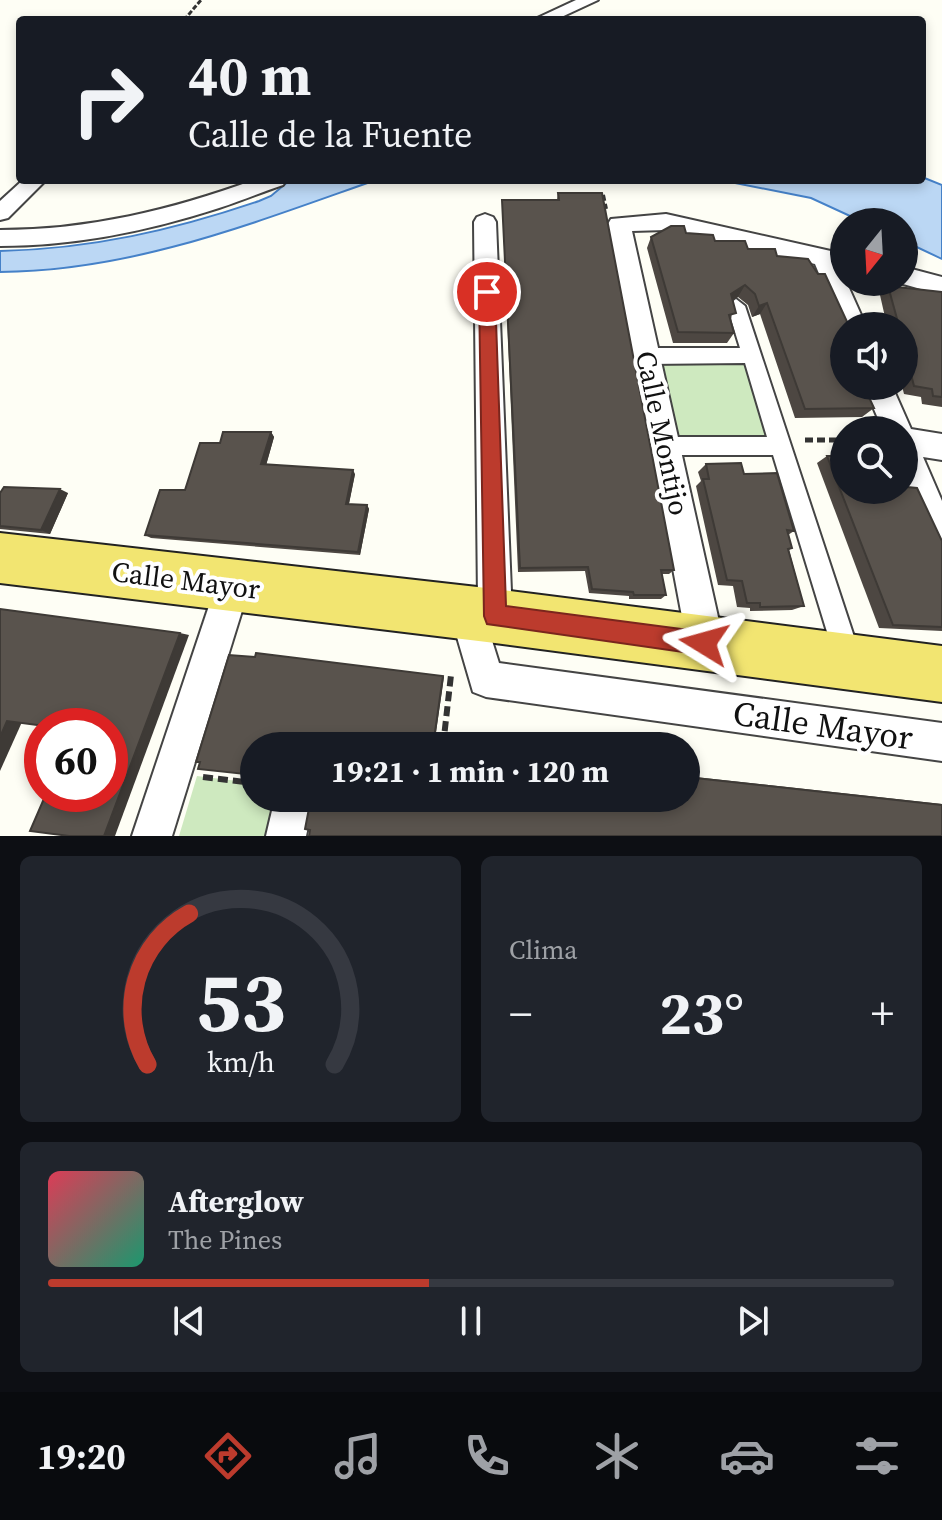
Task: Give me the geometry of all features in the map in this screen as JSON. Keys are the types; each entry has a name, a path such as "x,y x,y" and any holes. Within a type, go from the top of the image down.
{"main road":[{"name":"Calle Mayor","path":"0,558 481,614 942,674"}],"street":[{"path":"551,16 590,0"},
{"path":"0,213 32,184"},
{"path":"0,238 127,226 201,207 265,184"},
{"path":"481,614 485,222"},
{"name":"Calle Montijo","path":"704,643 619,224 666,222 830,259"},
{"path":"918,280 942,286"},
{"path":"736,306 849,662"},
{"path":"647,356 752,355"},
{"path":"666,446 780,443"},
{"path":"918,443 942,447"},
{"path":"918,480 942,537"},
{"path":"152,836 184,777 233,585"},
{"name":"Calle Mayor","path":"481,614 486,679 942,742"}],"path":[{"path":"187,16 201,0"},
{"path":"780,443 830,441"},
{"path":"184,777 240,782"}],"green space":[{"path":"752,355 778,440 666,446 647,356"},
{"path":"197,776 240,781 240,812 276,812 270,836 179,836"}],"water":[{"path":"926,179 942,185 942,259 918,248 918,208 833,208 811,198 740,184 926,184"},
{"path":"285,184 364,184 238,228 145,254 49,270 0,272 0,251 67,246 132,236 195,221 271,196"}],"building":[{"path":"558,193 602,193 674,570 661,570 666,595 634,595 633,592 592,589 588,567 520,568 502,200 559,200"},
{"path":"671,226 684,226 686,233 713,235 715,241 745,241 748,249 775,249 777,256 808,259 818,274 825,274 830,285 830,296 835,296 843,312 830,312 830,400 870,400 874,408 805,409 767,303 759,306 755,294 745,285 731,294 736,313 729,315 734,333 678,332 651,237"},
{"path":"918,289 942,292 942,397 933,396 932,389 918,387 918,312 895,312 891,296 918,296"},
{"path":"223,432 271,432 261,464 353,470 346,504 367,505 358,552 145,535 160,490 185,490 200,443 220,443"},
{"path":"741,463 744,474 777,473 794,531 787,530 792,548 788,549 804,606 760,607 760,603 747,603 742,581 727,580 703,479 709,479 706,464"},
{"path":"4,487 60,489 41,530 0,526 0,493"},
{"path":"918,490 942,541 942,627 893,625 846,504 918,504"},
{"path":"0,609 180,633 128,772 128,708 24,708 24,723 7,721 0,737"},
{"path":"256,653 443,676 435,732 240,732 240,774 198,769 200,762 196,762 229,655 255,657"},
{"path":"700,779 942,805 942,836 309,836 310,830 305,829 308,812 700,812"},
{"path":"38,812 113,812 104,836 30,831"}],"route":[{"path":"487,292 495,616 704,643"}]}
